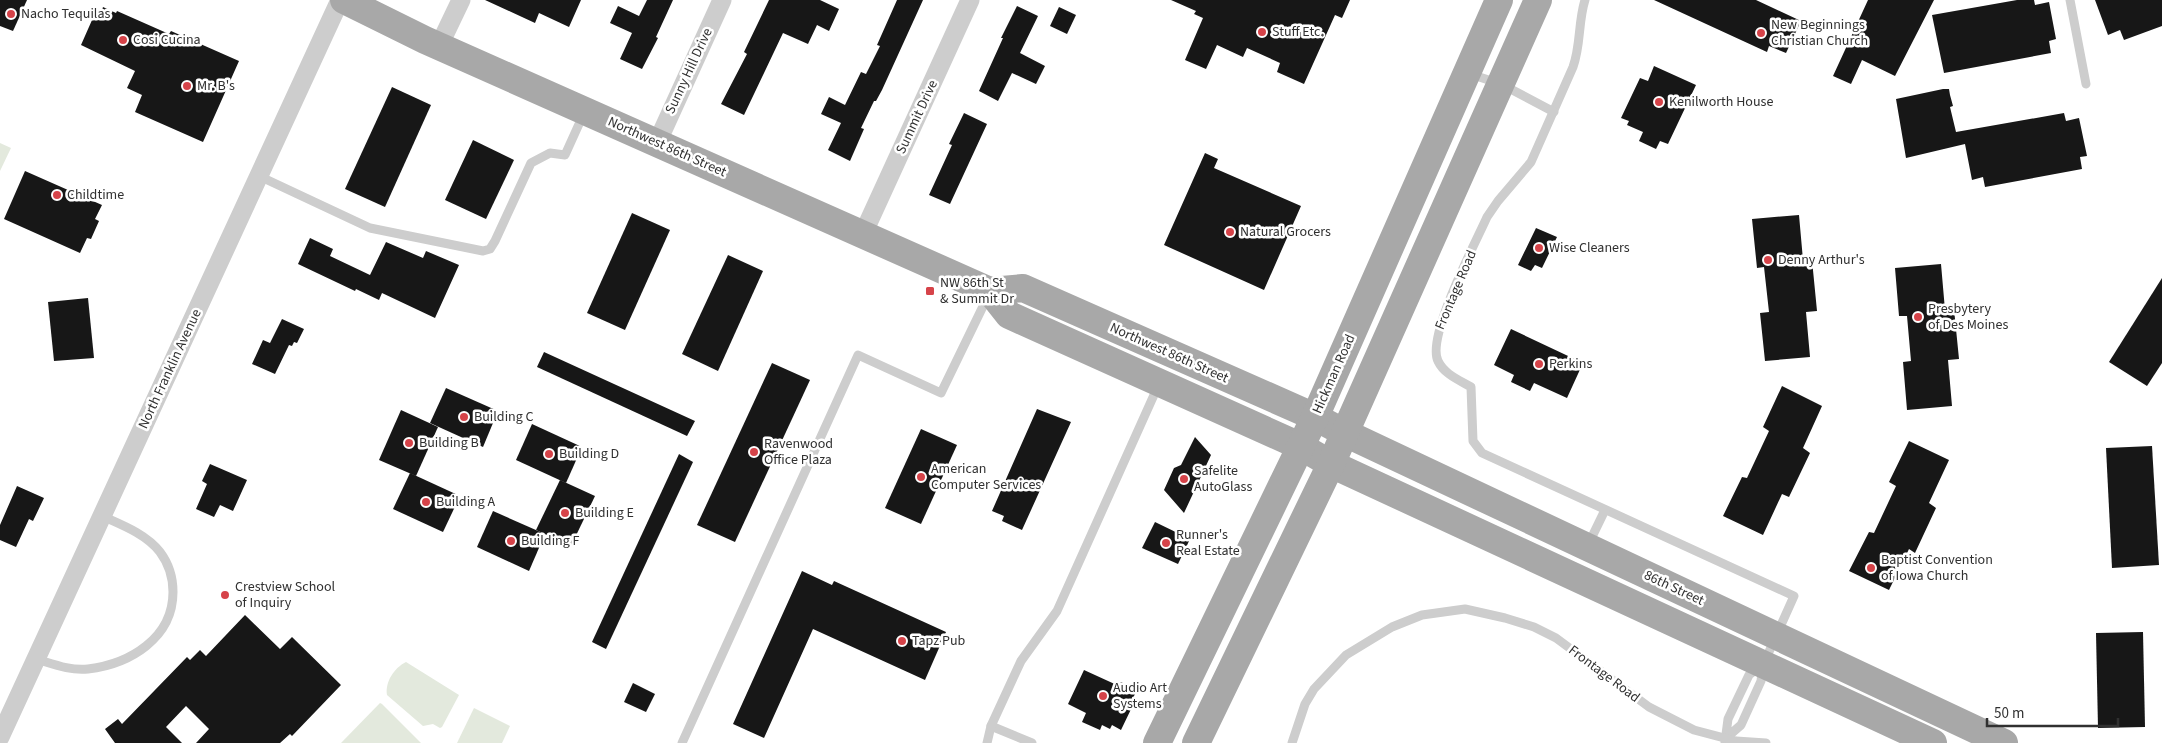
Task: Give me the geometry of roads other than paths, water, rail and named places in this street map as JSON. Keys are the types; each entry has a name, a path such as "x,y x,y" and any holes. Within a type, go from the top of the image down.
{"main road":[{"name":"Northwest 86th Street","path":"342,0 440,46 990,291 1009,315 1300,446 1331,464"},
{"name":"Hickman Road","path":"1157,743 1314,417 1499,0"},
{"path":"1196,743 1331,464 1538,0"},
{"name":"Northwest 86th Street","path":"990,291 1023,288 1314,417 1345,433"},
{"name":"86th Street","path":"1345,433 2004,743"},
{"path":"1331,464 1933,743"}],"street":[{"name":"North Franklin Avenue","path":"0,737 342,0"},
{"path":"440,46 461,0"},
{"name":"Sunny Hill Drive","path":"656,143 722,0"},
{"name":"Summit Drive","path":"863,234 970,0"}],"lane":[{"name":"Frontage Road","path":"1585,0 1580,18 1578,54 1531,162 1487,217 1439,326 1435,349 1437,360 1444,371 1471,387 1472,441 1482,453 1794,596 1763,664"},
{"path":"2070,0 2086,84"},
{"path":"1467,73 1501,84 1554,112"},
{"path":"259,176 370,228 483,251 490,249 495,241 531,163 550,154 565,155 585,111"},
{"path":"682,743 858,355 941,393 990,291"},
{"path":"987,743 990,726 1021,661 1057,611 1159,383"},
{"path":"1587,547 1605,510"},
{"path":"36,659 74,670 125,661 152,642 168,621 172,609 173,584 166,561 152,544 139,534 102,516"},
{"name":"Frontage Road","path":"1292,743 1305,704 1314,689 1346,655 1392,627 1422,615 1464,609 1534,627 1556,638 1649,707 1694,730 1725,741 1766,743"},
{"path":"1725,741 1741,725 1761,681 1763,664"},
{"path":"1725,741 1728,719 1749,675 1763,664"},
{"path":"990,726 1032,743"}],"place":[{"name":"Nacho Tequilas","path":"11,14"},
{"name":"Stuff Etc.","path":"1262,32"},
{"name":"New Beginnings Christian Church","path":"1761,33"},
{"name":"Cosi Cucina","path":"123,40"},
{"name":"Mr. B's","path":"187,86"},
{"name":"Kenilworth House","path":"1659,102"},
{"name":"Childtime","path":"57,195"},
{"name":"Natural Grocers","path":"1230,232"},
{"name":"Wise Cleaners","path":"1539,248"},
{"name":"Denny Arthur's","path":"1768,260"},
{"name":"NW 86th St & Summit Dr","path":"930,291"},
{"name":"Presbytery of Des Moines","path":"1918,317"},
{"name":"Perkins","path":"1539,364"},
{"name":"Building C","path":"464,417"},
{"name":"Building B","path":"409,443"},
{"name":"Ravenwood Office Plaza","path":"754,452"},
{"name":"Building D","path":"549,454"},
{"name":"American Computer Services","path":"921,477"},
{"name":"Safelite AutoGlass","path":"1184,479"},
{"name":"Building A","path":"426,502"},
{"name":"Building E","path":"565,513"},
{"name":"Building F","path":"511,541"},
{"name":"Runner's Real Estate","path":"1166,543"},
{"name":"Baptist Convention of Iowa Church","path":"1871,568"},
{"name":"Crestview School of Inquiry","path":"225,595"},
{"name":"Tapz Pub","path":"902,641"},
{"name":"Audio Art Systems","path":"1103,696"}]}
